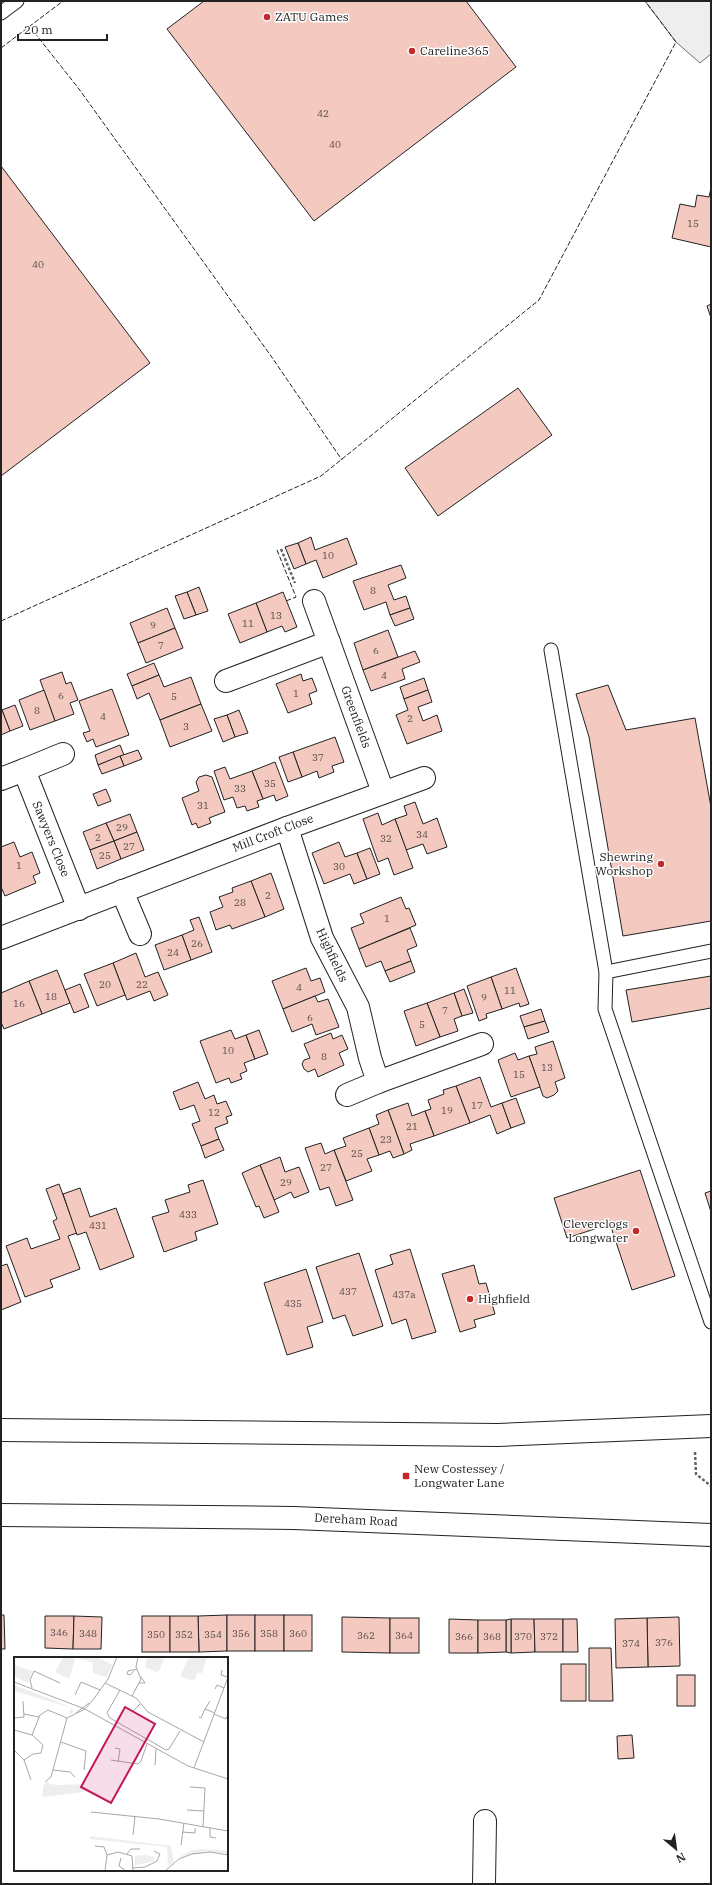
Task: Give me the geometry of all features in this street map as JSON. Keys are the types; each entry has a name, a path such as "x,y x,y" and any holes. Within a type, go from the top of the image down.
{"main road":[{"name":"Greenfields","path":"314,601 383,792"},
{"path":"226,681 329,642"},
{"path":"1,779 63,754"},
{"name":"Sawyers Close","path":"24,770 79,909"},
{"name":"Mill Croft Close","path":"1,938 287,828 424,778"},
{"name":"Highfields","path":"287,828 322,938 358,1007 370,1058 378,1082"},
{"path":"122,891 140,934"},
{"path":"347,1095 378,1082 482,1044"},
{"path":"1,1430 498,1435 711,1426"},
{"name":"Dereham Road","path":"1,1515 294,1518 711,1535"},
{"path":"484,1884 485,1821"}],"lane":[{"path":"1,13 17,1"},
{"path":"552,650 606,972 605,1009 711,1322"},
{"path":"606,972 711,951"}],"path":[{"path":"281,548 301,600 314,601"},
{"path":"696,1460 696,1474 711,1486"}],"shaded area":[{"path":"645,1 711,1 711,54 700,63 676,42"}],"building":[{"path":"204,1 466,1 516,67 314,221 167,29"},
{"path":"1,166 150,363 1,476"},
{"path":"711,188 711,247 672,238 680,204 695,207 697,195 709,197"},
{"path":"711,304 711,318 707,306"},
{"path":"518,388 552,435 438,516 405,468"},
{"path":"311,537 315,550 347,538 357,564 323,578 316,560 306,564 298,543"},
{"path":"298,543 306,564 294,569 285,547"},
{"path":"401,565 406,578 388,585 394,600 406,596 410,608 390,615 386,602 364,610 353,581"},
{"path":"199,587 208,611 196,615 187,592"},
{"path":"187,592 196,615 184,619 175,596"},
{"path":"283,592 297,627 285,632 282,626 267,632 256,603"},
{"path":"256,603 267,632 240,643 228,614"},
{"path":"167,608 175,628 138,643 130,623"},
{"path":"410,608 414,619 395,626 390,615"},
{"path":"175,628 183,648 146,663 138,643"},
{"path":"388,630 398,657 363,670 354,643"},
{"path":"415,651 420,662 402,669 405,679 371,691 363,670"},
{"path":"154,663 159,675 132,686 127,674"},
{"path":"62,672 66,684 71,682 78,700 70,703 74,714 55,721 40,680"},
{"path":"301,674 303,681 312,678 317,691 309,694 312,704 288,713 276,684"},
{"path":"159,675 164,687 191,677 201,704 160,720 149,693 137,699 132,686"},
{"path":"424,678 428,690 404,699 400,687"},
{"name":"Shewring Workshop","path":"608,685 626,730 695,718 711,807 711,921 623,936 589,737 576,694"},
{"path":"112,689 129,735 96,747 93,739 87,742 83,733 90,731 79,701"},
{"path":"44,690 55,721 30,730 19,700"},
{"path":"428,690 432,702 418,707 423,721 437,715 442,731 407,744 396,715 408,710 404,699"},
{"path":"201,704 212,731 170,747 160,720"},
{"path":"15,705 23,726 10,731 2,710"},
{"path":"1,710 10,731 1,735"},
{"path":"239,710 248,733 235,737 227,715"},
{"path":"227,715 235,737 223,742 214,719"},
{"path":"335,737 344,762 332,766 334,772 319,778 317,771 302,777 293,752"},
{"path":"120,745 124,755 98,765 95,755"},
{"path":"138,750 142,759 124,766 120,756"},
{"path":"293,752 302,777 288,782 279,757"},
{"path":"120,756 124,766 102,774 98,765"},
{"path":"275,762 288,796 276,801 274,795 263,799 252,771"},
{"path":"225,767 230,779 252,771 263,799 257,801 259,807 247,811 245,806 237,808 233,797 224,800 214,771"},
{"path":"206,775 212,777 225,812 209,818 211,823 198,828 196,823 192,825 182,798 199,791 196,782 199,777"},
{"path":"106,789 111,801 98,806 93,794"},
{"path":"415,802 423,824 437,818 447,847 427,854 423,844 406,850 395,819 407,815 404,806"},
{"path":"378,813 382,825 395,819 413,868 394,875 388,858 378,862 363,819"},
{"path":"130,814 137,832 114,841 106,823"},
{"path":"106,823 114,841 90,850 83,832"},
{"path":"137,832 144,850 121,859 114,841"},
{"path":"114,841 121,859 97,869 90,850"},
{"path":"14,842 20,857 32,852 40,873 33,876 36,883 5,896 1,887 1,847"},
{"path":"339,842 345,857 357,853 367,879 354,884 350,874 324,884 312,853"},
{"path":"370,848 380,874 367,879 357,853"},
{"path":"271,873 284,909 265,917 251,881"},
{"path":"251,881 265,917 232,929 230,925 216,930 210,912 223,907 219,897 233,892 232,888"},
{"path":"401,897 406,909 409,908 416,925 359,949 351,928 364,923 360,914"},
{"path":"199,917 212,952 191,960 182,935 194,930 190,920"},
{"path":"410,928 417,946 407,950 411,961 385,971 381,961 366,967 359,949"},
{"path":"182,935 191,960 164,970 155,945"},
{"path":"136,953 145,977 158,972 168,995 154,1001 150,991 127,1000 113,963"},
{"path":"411,961 415,972 390,982 385,971"},
{"path":"113,963 125,995 97,1006 84,974"},
{"path":"306,968 311,981 320,978 325,992 283,1009 272,981"},
{"path":"516,968 529,1004 520,1007 519,1003 502,1009 491,977"},
{"path":"57,970 70,1003 42,1014 29,981"},
{"path":"711,976 711,1008 632,1022 626,990"},
{"path":"491,977 502,1009 486,1014 487,1018 479,1021 467,986"},
{"path":"29,981 42,1014 4,1029 1,1022 1,993"},
{"path":"80,984 89,1007 74,1013 65,990"},
{"path":"464,989 473,1013 462,1016 454,993"},
{"path":"454,993 462,1016 454,1019 458,1031 440,1037 427,1003"},
{"path":"315,996 318,1002 328,999 339,1027 316,1035 312,1024 292,1032 283,1009"},
{"path":"427,1003 440,1037 416,1046 404,1011"},
{"path":"541,1009 545,1021 524,1027 520,1016"},
{"path":"545,1021 549,1032 528,1039 524,1027"},
{"path":"231,1030 235,1039 246,1035 255,1059 244,1063 247,1071 240,1074 242,1079 231,1083 229,1078 216,1083 200,1041"},
{"path":"259,1030 268,1054 255,1059 246,1035"},
{"path":"331,1033 333,1039 342,1035 348,1049 339,1053 344,1065 318,1077 315,1069 308,1072 304,1069 302,1064 304,1060 310,1058 304,1044"},
{"path":"553,1041 565,1078 555,1082 558,1091 554,1095 547,1098 543,1096 529,1056 537,1054 535,1047"},
{"path":"515,1053 518,1060 529,1056 540,1087 511,1097 498,1060"},
{"path":"480,1077 491,1107 502,1103 511,1128 497,1134 490,1115 470,1123 456,1086"},
{"path":"198,1082 205,1099 214,1095 217,1104 226,1101 232,1115 226,1117 228,1123 215,1128 219,1139 201,1146 192,1124 200,1121 194,1105 180,1110 173,1092"},
{"path":"456,1086 470,1123 434,1136 425,1111 431,1109 428,1100 444,1094 443,1090"},
{"path":"516,1098 525,1123 511,1128 502,1103"},
{"path":"408,1103 412,1116 425,1111 434,1136 410,1144 412,1150 404,1154 388,1110"},
{"path":"388,1110 404,1154 393,1158 390,1151 379,1155 369,1128 379,1124 376,1115"},
{"path":"369,1128 379,1155 367,1159 372,1171 346,1181 334,1150 346,1146 343,1138"},
{"path":"219,1139 224,1150 205,1158 201,1146"},
{"path":"321,1143 325,1154 334,1150 353,1200 336,1206 329,1187 320,1190 305,1148"},
{"path":"280,1157 285,1172 299,1167 309,1192 294,1198 291,1192 274,1200 260,1165"},
{"path":"260,1165 279,1212 264,1218 259,1206 256,1207 242,1173"},
{"name":"Cleverclogs Longwater","path":"640,1170 675,1276 632,1290 610,1224 567,1238 554,1198"},
{"path":"203,1180 218,1224 195,1232 197,1240 164,1252 152,1217 169,1212 165,1200 190,1192 188,1185"},
{"path":"59,1184 77,1233 68,1236 80,1269 50,1280 53,1287 25,1297 6,1246 27,1238 31,1249 60,1239 53,1221 57,1219 46,1189"},
{"path":"80,1188 90,1217 116,1208 134,1257 100,1270 86,1232 77,1235 63,1194"},
{"path":"711,1191 711,1212 705,1193"},
{"path":"410,1249 436,1332 412,1339 406,1319 392,1324 375,1270 393,1264 390,1255"},
{"path":"359,1253 383,1326 353,1336 345,1315 333,1319 316,1267"},
{"path":"7,1264 21,1302 1,1310 1,1266"},
{"name":"Highfield","path":"474,1265 479,1284 486,1283 495,1314 474,1320 476,1327 460,1332 442,1274"},
{"path":"306,1269 323,1322 307,1327 313,1347 287,1355 264,1283"},
{"path":"1,1615 4,1615 5,1649 1,1649"},
{"path":"227,1615 227,1651 199,1652 198,1616"},
{"path":"227,1615 255,1615 255,1651 227,1651"},
{"path":"255,1615 284,1615 284,1651 255,1651"},
{"path":"284,1615 312,1615 312,1651 284,1651"},
{"path":"45,1616 74,1616 73,1649 45,1648"},
{"path":"74,1616 102,1617 101,1649 73,1649"},
{"path":"142,1616 170,1616 170,1652 142,1652"},
{"path":"170,1616 198,1616 199,1652 170,1652"},
{"path":"342,1617 390,1618 390,1653 342,1652"},
{"path":"679,1617 680,1666 648,1667 647,1618"},
{"path":"390,1618 419,1618 419,1653 390,1653"},
{"path":"647,1618 648,1667 616,1668 615,1619"},
{"path":"449,1619 478,1620 478,1653 449,1653"},
{"path":"511,1619 534,1619 535,1652 511,1653"},
{"path":"511,1619 511,1653 506,1652 506,1620"},
{"path":"534,1619 563,1619 563,1652 535,1652"},
{"path":"563,1619 577,1619 578,1652 563,1652"},
{"path":"478,1620 506,1620 506,1652 478,1653"},
{"path":"589,1648 611,1648 613,1701 589,1701"},
{"path":"561,1664 586,1664 586,1701 561,1701"},
{"path":"677,1675 695,1675 695,1706 677,1706"},
{"path":"632,1735 634,1758 618,1759 617,1736"}],"fence":[{"path":"1,48 63,1"},
{"path":"1,621 321,476 539,300 676,42 645,1"},
{"path":"30,27 79,89 271,356 342,460"},
{"path":"277,550 296,597 286,601"}],"place":[{"name":"ZATU Games","path":"267,17"},
{"name":"Careline365","path":"412,51"},
{"name":"Shewring Workshop","path":"661,864"},
{"name":"Cleverclogs Longwater","path":"636,1231"},
{"name":"Highfield","path":"470,1299"},
{"name":"New Costessey / Longwater Lane","path":"406,1476"}]}
